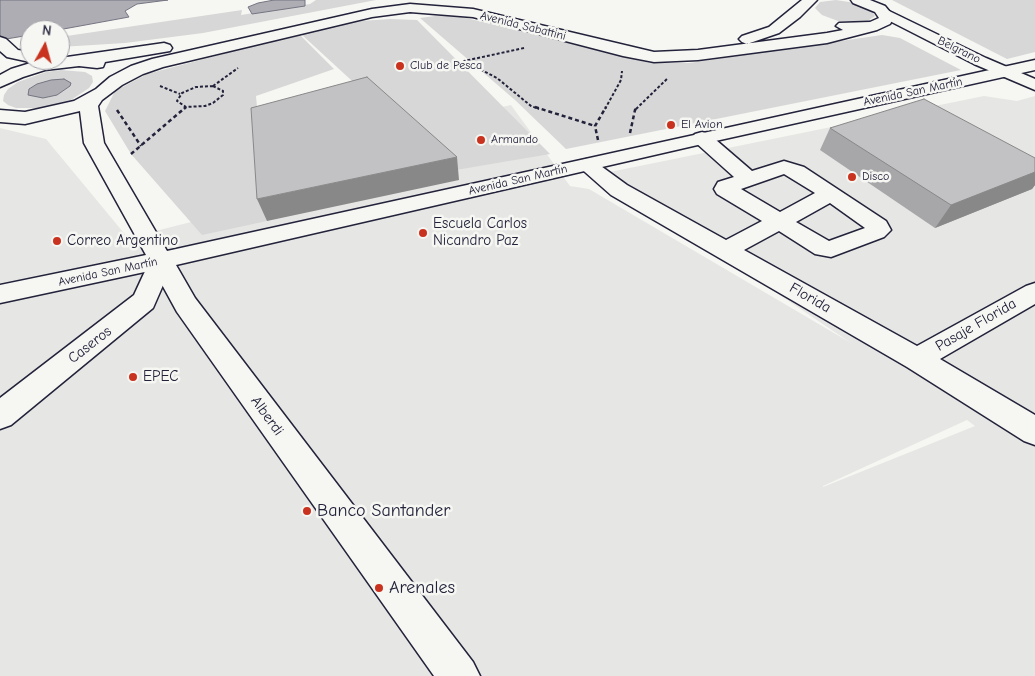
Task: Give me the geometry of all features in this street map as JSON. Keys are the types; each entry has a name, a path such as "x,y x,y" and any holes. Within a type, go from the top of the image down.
{"main road":[{"name":"Belgrano","path":"858,0 875,6 1035,86"},
{"name":"Avenida Sabattini","path":"74,61 213,40 360,9 399,3 436,2 476,5 630,44 663,48 731,41 758,36 774,30 809,8"},
{"name":"Avenida Sabattini","path":"25,118 62,111 99,94 116,81 137,70 158,63 305,28 389,11 426,8 473,12 645,56 668,57 827,38 851,33 885,21 887,17 875,6"},
{"path":"828,23 862,28"},
{"path":"0,42 20,58"},
{"path":"1,77 13,54"},
{"path":"70,61 74,61"},
{"path":"70,61 74,61"},
{"name":"Alberdi","path":"74,61 101,64 112,73 110,85 89,106 94,143 162,260 186,306 458,676"},
{"name":"Avenida San Martín","path":"0,294 162,260 1035,64"},
{"path":"1,77 20,68"},
{"path":"0,116 53,123 94,143"},
{"path":"702,138 749,179"},
{"name":"Florida","path":"598,162 619,190 917,359 1035,431"},
{"path":"784,167 790,168 831,194 878,226 879,230 831,249 826,249 725,189 784,167"},
{"path":"726,250 831,194"},
{"name":"Caseros","path":"0,416 144,302 162,260"},
{"name":"Pasaje Florida","path":"917,359 1035,292"}],"path":[{"path":"557,34 532,47 464,61 497,78 531,106 595,126"},
{"path":"598,162 598,139 595,126 621,80 623,67"},
{"path":"622,134 630,133 635,110 672,74"},
{"path":"131,154 186,107 195,108 214,103 223,95 223,91 219,88 205,86 188,90 180,94 176,101 186,107"},
{"path":"598,139 606,138"}],"shaded area":[{"path":"0,0 168,0 137,4 125,11 129,17 70,28 70,20 20,20 20,37 0,40"},
{"path":"274,0 305,0 305,6 252,14 248,7"},
{"path":"316,0 376,0 203,33 125,43 70,46 70,36 242,10 241,15 310,4"},
{"path":"836,0 855,3 870,9 875,16 866,22 838,21 822,15 815,8 820,2"},
{"path":"892,0 1035,0 1035,52 1007,59"},
{"path":"450,14 650,63 689,63 882,35 900,38 961,70 566,149 515,100 420,18"},
{"name":"Club de Pesca","path":"417,20 550,154 450,171 301,34 361,21"},
{"path":"299,34 334,69 256,96 267,221 202,235 131,154 105,111 115,91 147,74"},
{"path":"61,70 85,72 92,76 93,82 89,88 71,100 42,108 16,108 3,101 8,89 18,82 46,72"},
{"path":"64,79 71,83 70,86 57,95 43,98 28,95 29,89 37,84"},
{"path":"984,96 1017,101 1035,96 1035,676 0,676 0,128 46,139 128,238 191,222 267,221 404,129 511,105 570,186 589,189 851,343 600,174","holes":["967,420 975,426 823,487"]}],"building":[{"path":"367,77 457,157 257,199 251,108"},
{"path":"924,99 1035,158 1035,172 951,205 830,128"}],"place":[{"name":"Club de Pesca","path":"400,66"},
{"name":"El Avion","path":"671,125"},
{"name":"Armando","path":"481,140"},
{"name":"Disco","path":"852,177"},
{"name":"Escuela Carlos Nicandro Paz","path":"423,233"},
{"name":"Correo Argentino","path":"57,241"},
{"name":"EPEC","path":"133,377"},
{"name":"Banco Santander","path":"307,511"},
{"name":"Arenales","path":"379,588"}]}
